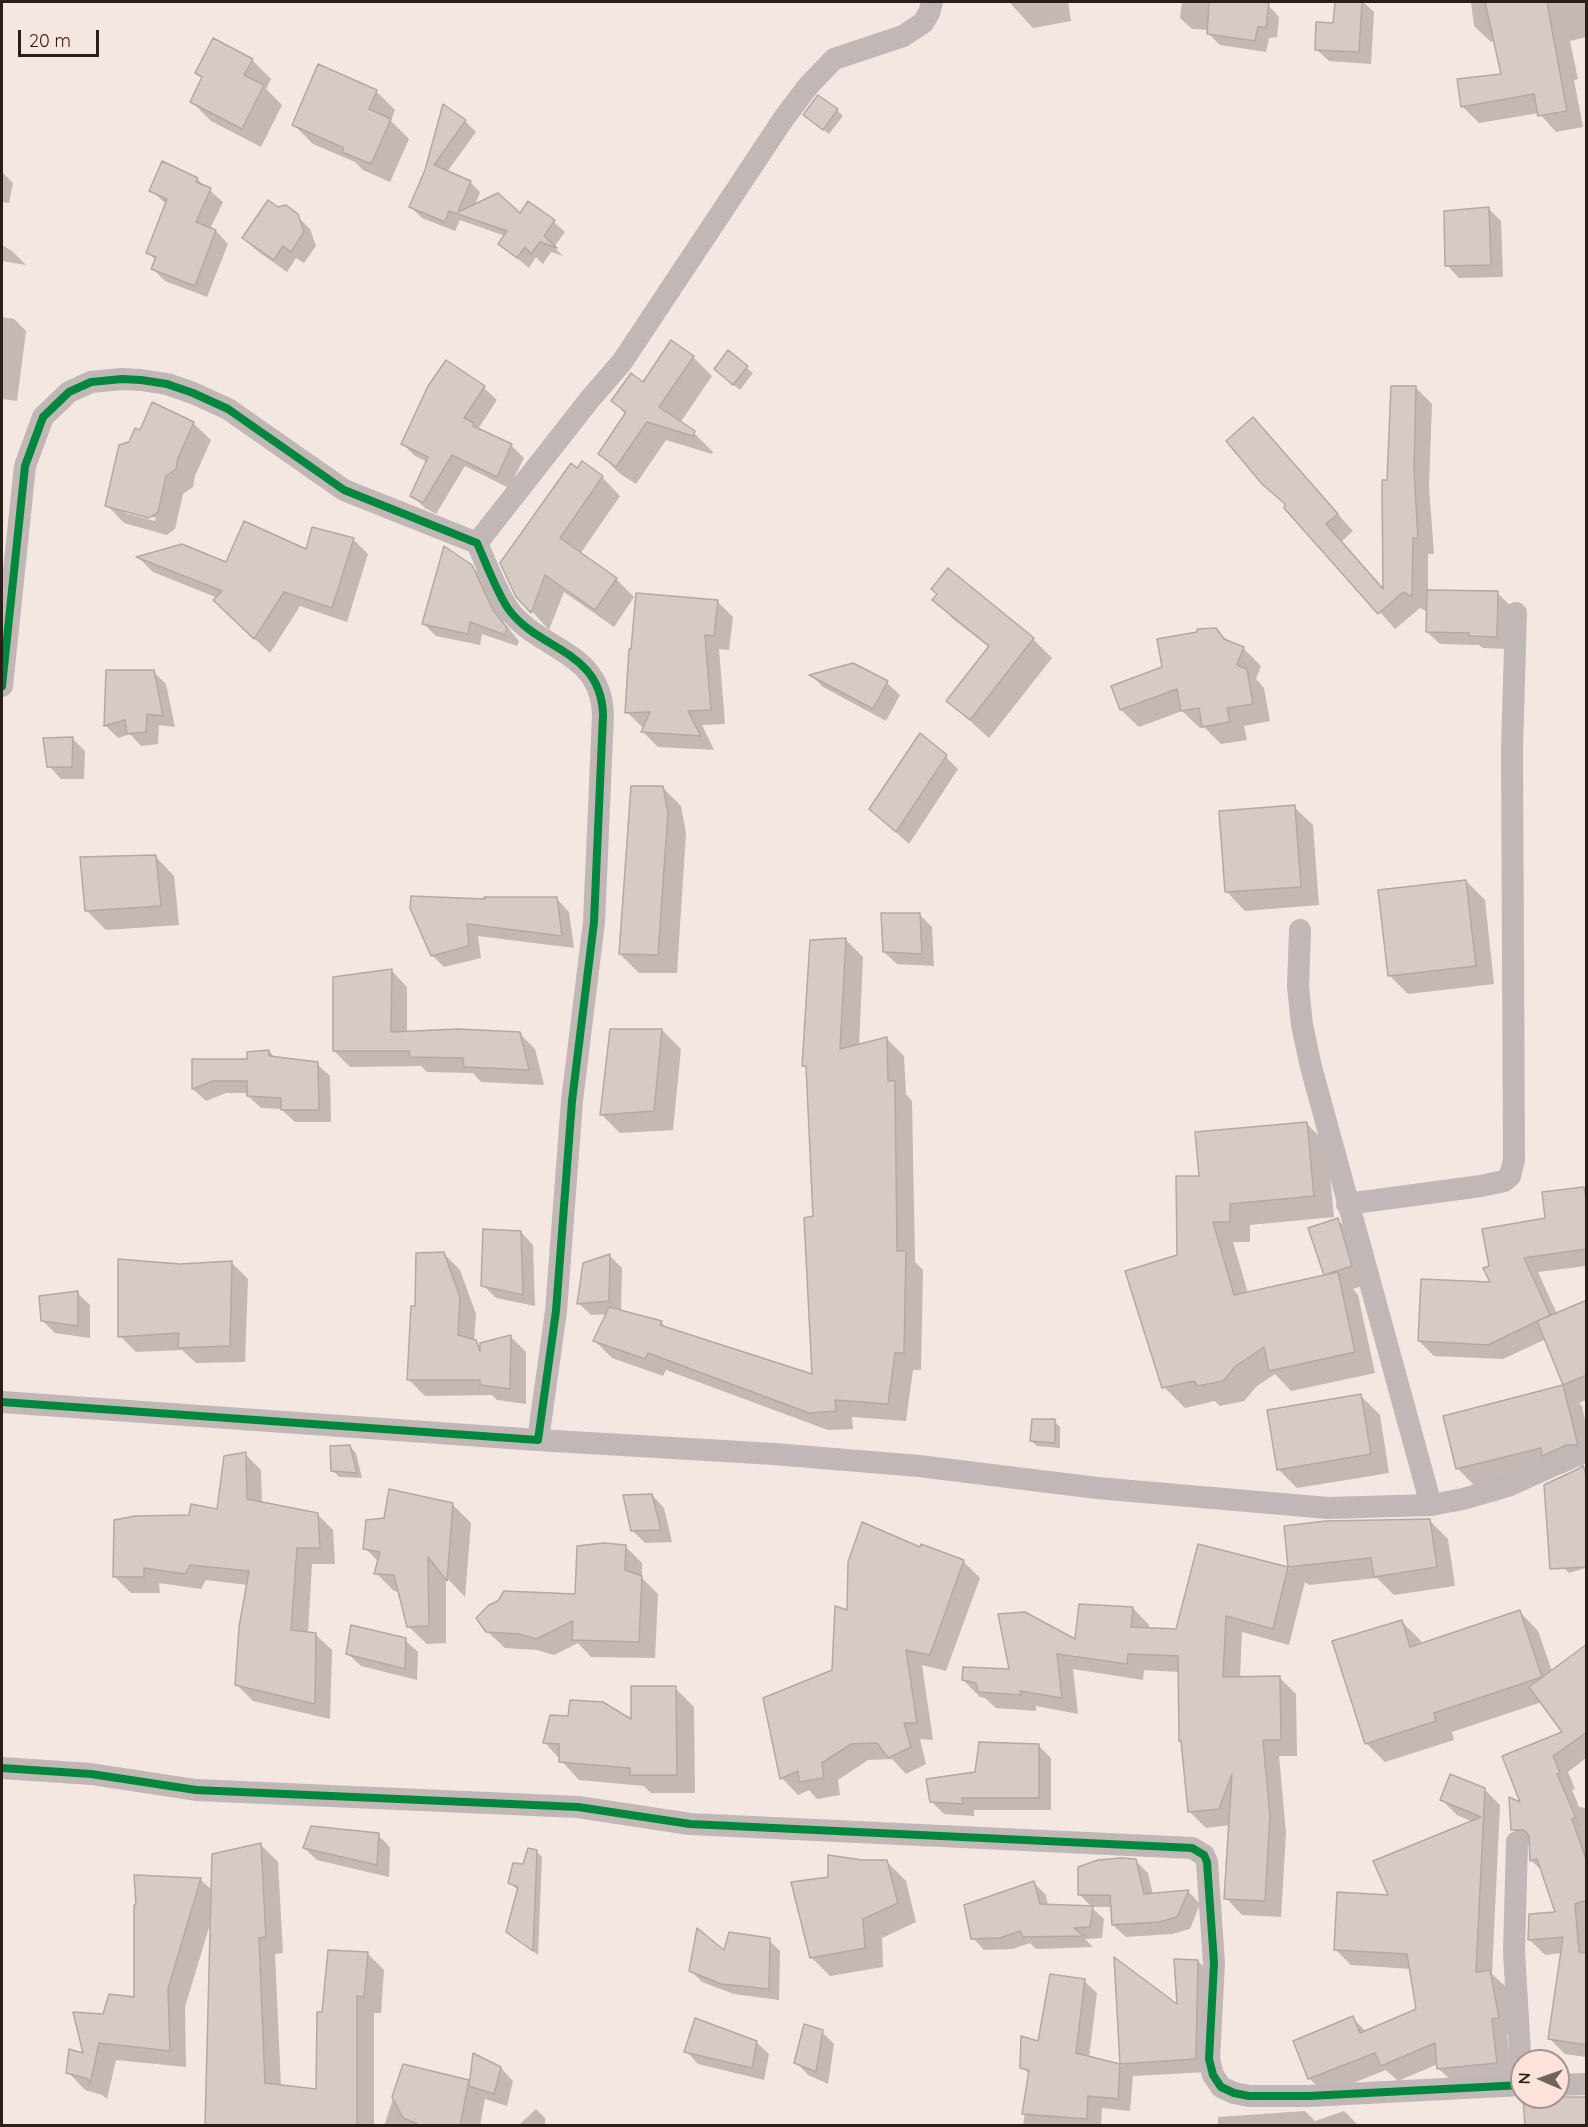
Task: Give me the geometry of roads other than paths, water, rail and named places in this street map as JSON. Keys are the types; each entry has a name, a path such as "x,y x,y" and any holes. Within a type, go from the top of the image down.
{"street":[{"path":"477,543 590,399 622,362 784,118 809,85 834,59 903,36 923,22 932,2"},
{"path":"2,686 25,466 44,417 69,392 91,382 122,379 167,384 228,409 344,490 477,543 508,609 525,627 569,654 591,676 602,700 594,922 572,1101 556,1311 538,1440"},
{"path":"1347,1204 1481,1186 1504,1181 1510,1176 1514,1160 1512,749 1516,613"},
{"path":"1300,930 1298,986 1302,1025 1347,1204 1364,1254 1431,1505"},
{"path":"2,1402 538,1440 774,1454 918,1466 1097,1488 1328,1508 1431,1505 1463,1499 1508,1486 1572,1457"},
{"path":"2,1768 92,1774 196,1790 578,1807 690,1824 1192,1848 1204,1855 1207,1862 1214,1963 1209,2059 1213,2075 1221,2087 1249,2096 1309,2096 1510,2086"},
{"path":"1517,1842 1514,1952 1520,2049"},
{"path":"1570,2085 1587,2084"}]}
